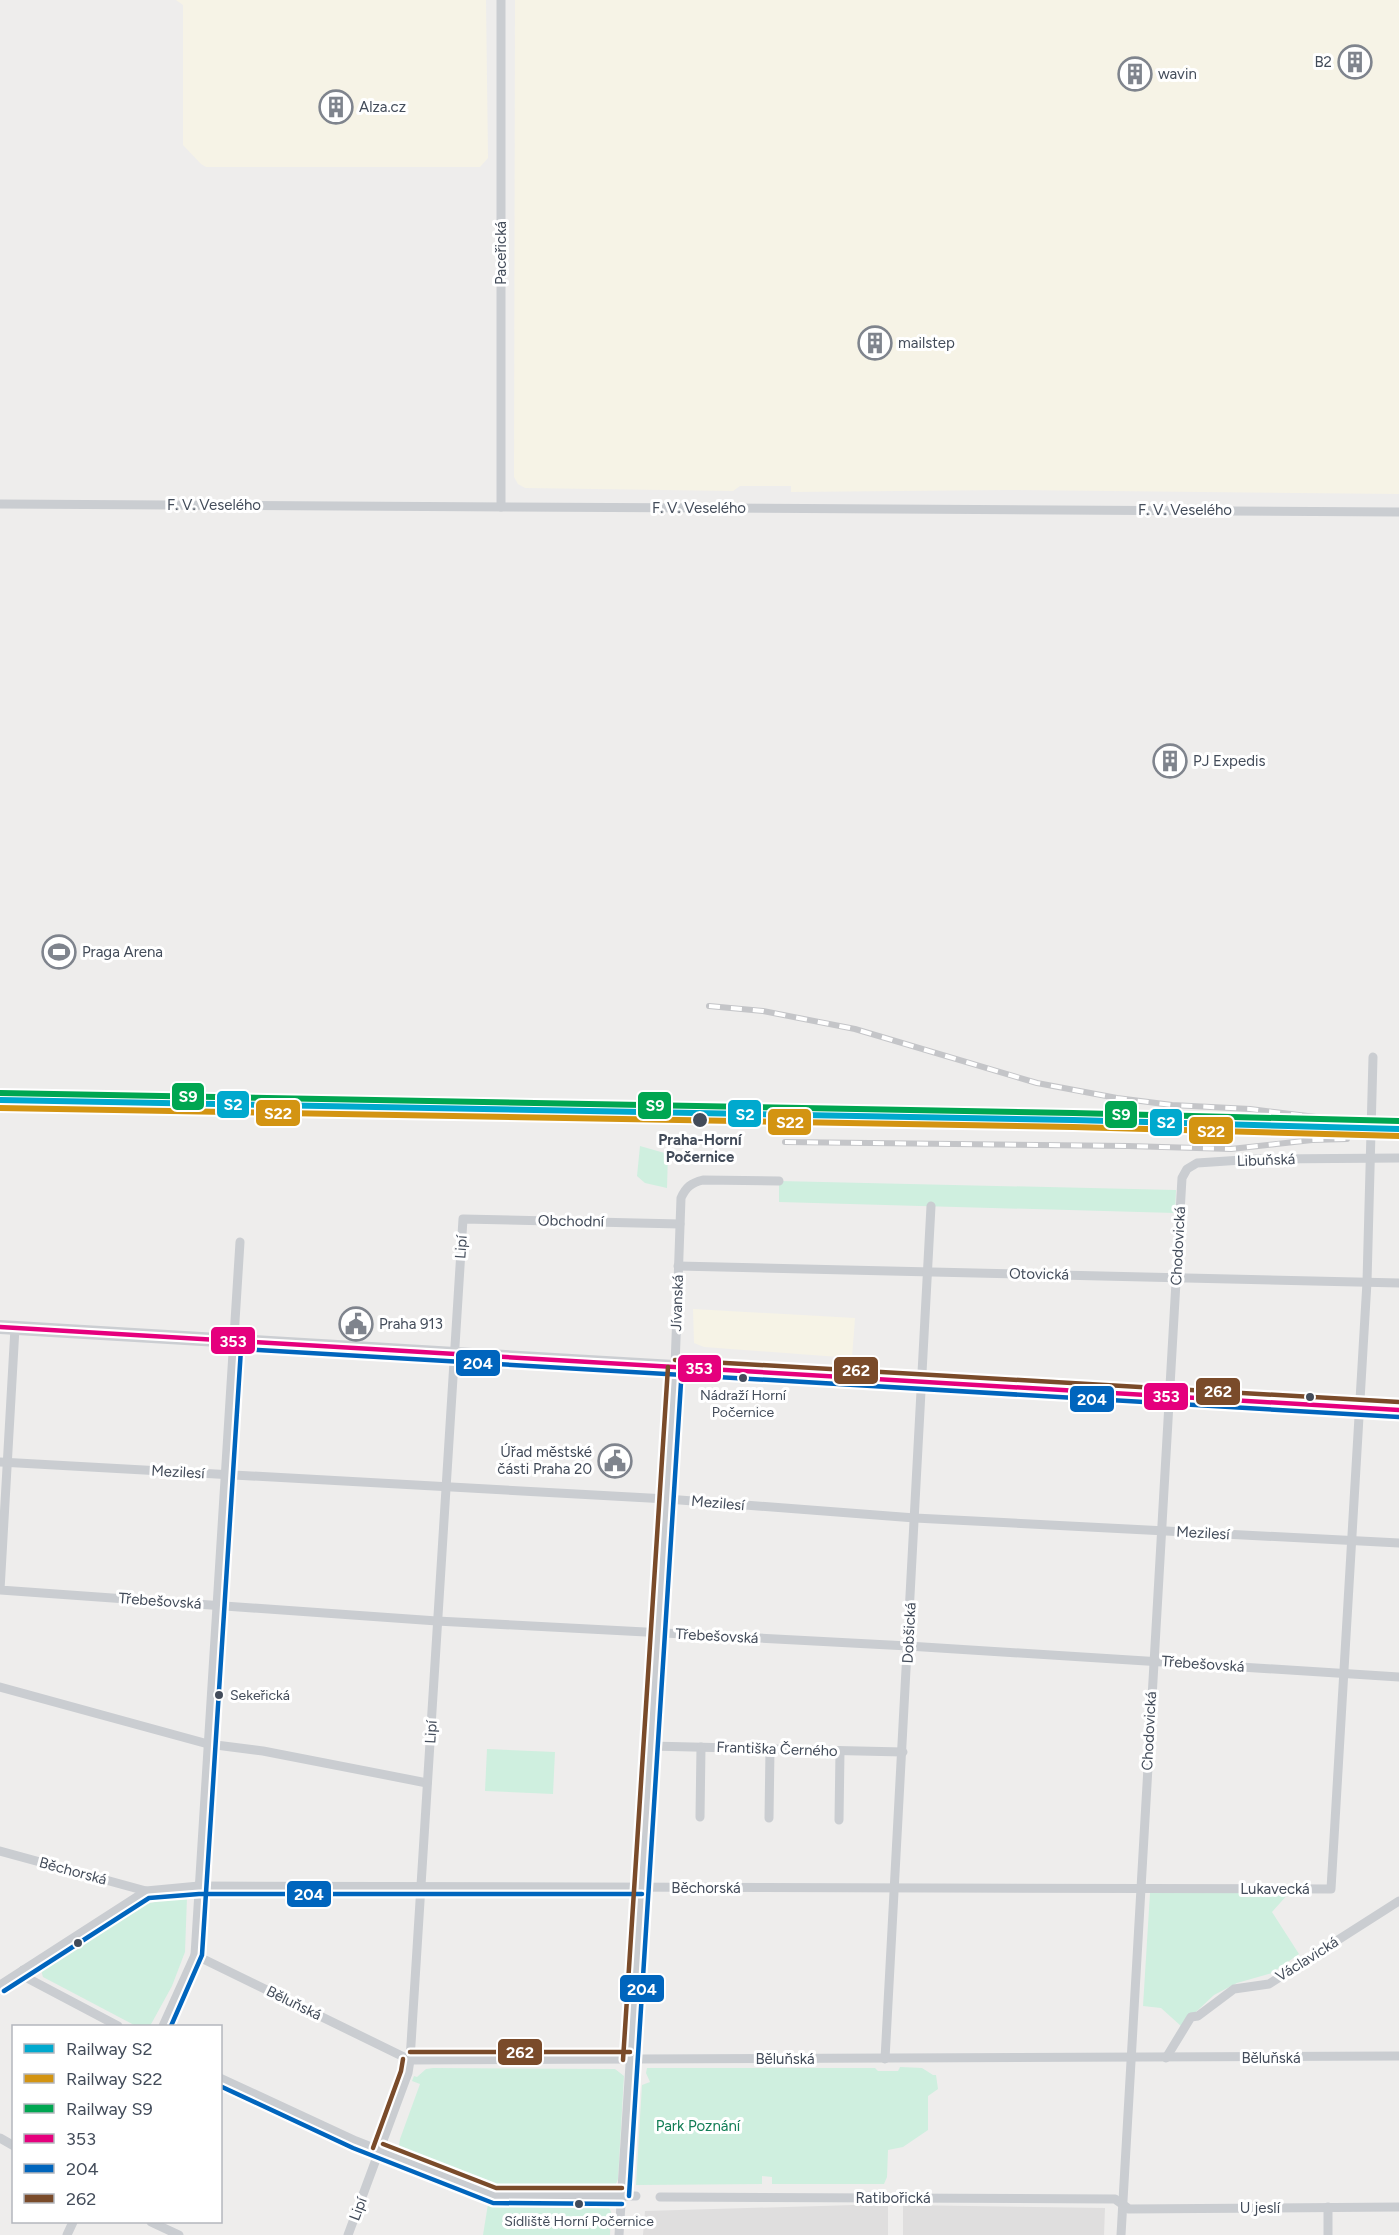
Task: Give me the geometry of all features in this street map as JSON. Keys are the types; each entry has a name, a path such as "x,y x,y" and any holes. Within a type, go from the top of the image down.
{"main road":[{"path":"0,1327 1399,1410"}],"street":[{"name":"Paceřická","path":"501,0 501,507"},
{"name":"F. V. Veselého","path":"0,504 1399,512"},
{"name":"Lukavecká","path":"1141,1889 1331,1889 1367,1282 1373,1057"},
{"name":"Libuňská","path":"1181,1191 1182,1178 1187,1169 1197,1163 1257,1159 1399,1158"},
{"name":"Jívanská","path":"619,2235 675,1367 681,1198 685,1189 703,1180 779,1181"},
{"name":"Chodovická","path":"1121,2235 1181,1191"},
{"name":"Dobšická","path":"885,2059 931,1206"},
{"name":"Obchodní","path":"462,1219 680,1224"},
{"name":"Lipí","path":"348,2235 408,2073 410,2060 462,1219"},
{"path":"163,2025 195,1955 240,1242"},
{"name":"Otovická","path":"678,1266 1399,1283"},
{"path":"0,1590 3,1462 15,1328"},
{"name":"Mezilesí","path":"3,1462 667,1499 915,1518 1399,1543"},
{"name":"Třebešovská","path":"0,1590 437,1620 908,1646 1399,1677"},
{"path":"0,1688 208,1744 263,1751 427,1784"},
{"name":"Františka Černého","path":"651,1746 903,1752"},
{"path":"700,1817 701,1747"},
{"path":"769,1818 770,1749"},
{"path":"839,1820 840,1751"},
{"name":"Běchorská","path":"0,1851 146,1891 199,1886 1141,1889"},
{"path":"0,1985 146,1891"},
{"name":"Václavická","path":"1166,2058 1191,2017 1198,2016 1234,1989 1269,1984 1399,1901"},
{"name":"Běluňská","path":"195,1955 410,2060 1131,2059 1399,2056"},
{"path":"23,1970 28,1979 116,2025"},
{"path":"222,2079 380,2151 495,2196 636,2196"},
{"name":"Ratibořická","path":"660,2197 1115,2199 1123,2204"},
{"name":"U jeslí","path":"1123,2204 1129,2209 1399,2207"},
{"path":"1328,2207 1328,2235"},
{"path":"153,2223 179,2235"}],"shaded area":[{"path":"176,0 486,0 488,158 480,167 206,167 183,145 183,5"},
{"path":"515,0 1399,0 1399,494 1006,490 791,492 791,486 740,486 733,491 525,488 518,484 514,477"},
{"path":"693,1309 855,1318 852,1358 704,1347 694,1343"},
{"path":"888,2204 888,2235 643,2235 645,2211"},
{"path":"903,2205 1105,2208 1104,2235 903,2235"}],"green space":[{"path":"640,1146 668,1154 667,1188 645,1183 637,1176"},
{"path":"779,1181 1176,1190 1175,1213 779,1202"},
{"path":"487,1749 555,1752 553,1794 485,1791"},
{"path":"1150,1893 1289,1893 1272,1912 1299,1954 1272,1973 1237,1983 1214,1995 1181,2026 1161,2008 1143,2006"},
{"path":"175,1897 187,1897 185,1952 172,1986 151,2025 134,2025 43,1977 41,1970 146,1904"},
{"name":"Park Poznání","path":"900,2067 922,2068 936,2075 938,2089 928,2096 928,2130 903,2147 888,2150 887,2177 884,2184 772,2184 772,2177 762,2176 762,2184 636,2185 642,2085 650,2082 646,2073 647,2068 875,2068 878,2071 898,2071"},
{"name":"Park Poznání","path":"426,2069 615,2069 624,2076 616,2185 604,2191 490,2189 474,2184 471,2179 450,2171 443,2172 433,2169 428,2162 398,2151 400,2139 420,2084 412,2081 414,2076 417,2077"},
{"path":"488,2204 605,2206 611,2212 610,2235 483,2235"}],"railway":[{"path":"709,1006 763,1011 855,1029 1037,1083 1117,1098 1172,1105 1250,1109 1333,1119 1399,1120"},
{"path":"785,1142 1231,1149 1312,1140 1347,1139"}],"rail line":[{"name":"S9","path":"0,1093 1399,1121"},
{"name":"S2","path":"0,1100 1073,1120 1399,1129"},
{"name":"S22","path":"0,1108 1073,1127 1399,1136"}],"transit line":[{"name":"353","path":"0,1327 1399,1410"},
{"name":"204","path":"171,2025 202,1955 241,1349 1399,1417"},
{"name":"262","path":"675,1360 1399,1402"},
{"name":"262","path":"623,2060 668,1367"},
{"name":"204","path":"629,2196 682,1367"},
{"name":"204","path":"4,1991 149,1898 199,1894 642,1894"},
{"name":"262","path":"410,2052 630,2052"},
{"name":"262","path":"373,2148 401,2071 403,2059"},
{"name":"204","path":"222,2087 353,2148 493,2203 622,2204"},
{"name":"262","path":"383,2144 496,2188 622,2188"}],"place":[{"name":"B2","path":"1355,62"},
{"name":"wavin","path":"1135,74"},
{"name":"Alza.cz","path":"336,107"},
{"name":"mailstep","path":"875,343"},
{"name":"PJ Expedis","path":"1170,761"},
{"name":"Praga Arena","path":"59,952"},
{"name":"Praha-Horní Počernice","path":"700,1120"},
{"name":"Praha 913","path":"356,1324"},
{"name":"Nádraží Horní Počernice","path":"743,1378"},
{"name":"Úřad městské části Praha 20","path":"615,1461"},
{"name":"Sekeřická","path":"219,1695"},
{"name":"Sídliště Horní Počernice","path":"579,2204"}]}
